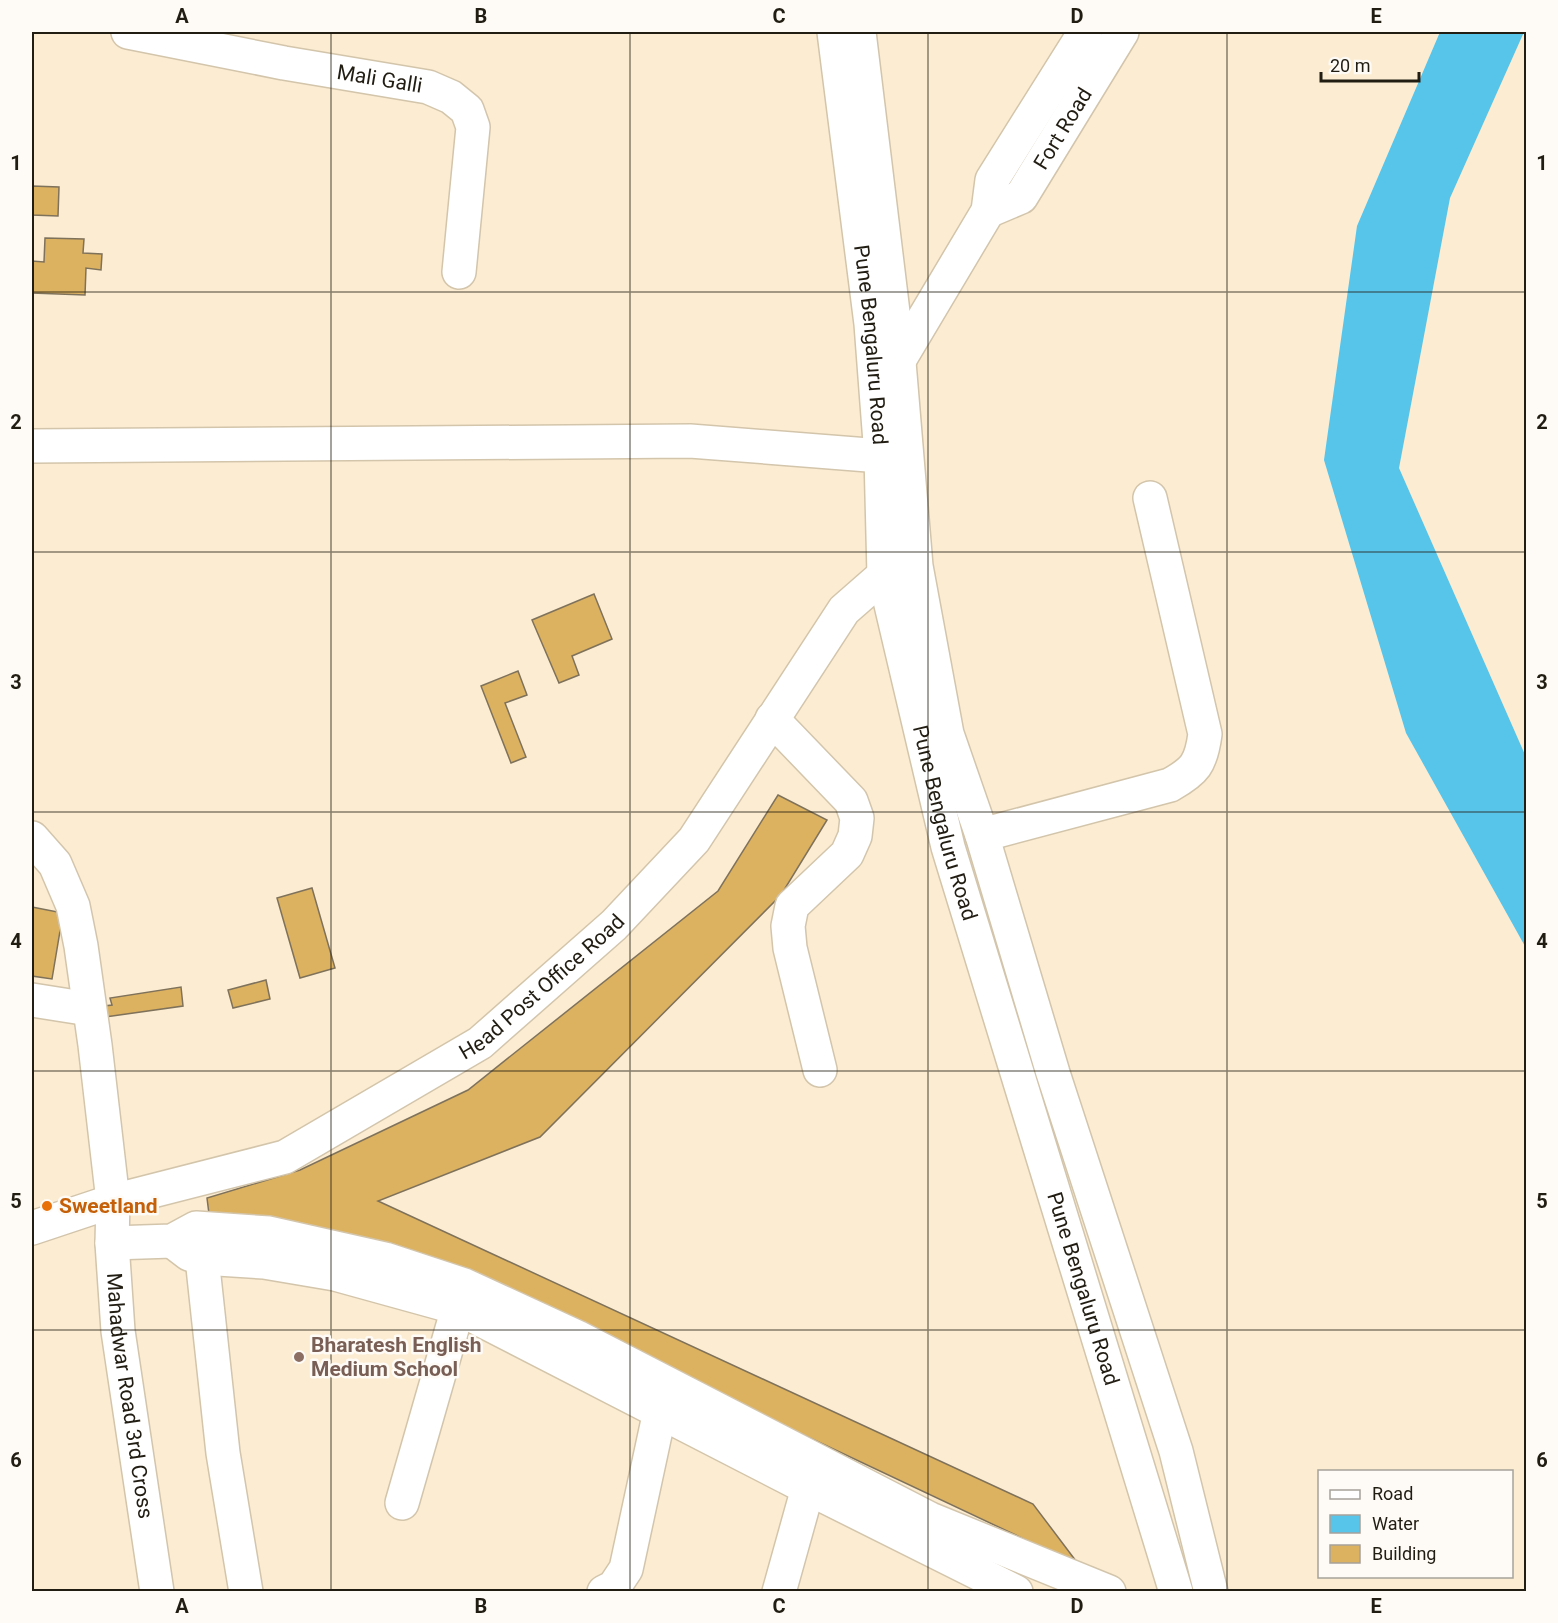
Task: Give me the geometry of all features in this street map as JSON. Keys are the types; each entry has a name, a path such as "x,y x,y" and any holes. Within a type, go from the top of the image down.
{"street":[{"name":"Mali Galli","path":"128,32 284,63 428,87 451,97 467,110 473,127 459,272"},
{"name":"Pune Bengaluru Road","path":"834,32 871,324 881,456 884,575 948,847 1176,1592"},
{"path":"859,32 899,362 916,566 947,734 982,835 1053,1073 1176,1451 1211,1592"},
{"name":"Fort Road","path":"876,392 899,362 988,211 992,180 1085,32"},
{"name":"Fort Road","path":"988,211 1021,197 1122,32"},
{"path":"32,446 690,441 881,456"},
{"path":"982,835 1170,785 1190,774 1202,757 1206,734 1150,498"},
{"name":"Head Post Office Road","path":"32,1228 113,1201 285,1157 480,1043 614,925 694,840 844,610 884,575 916,566"},
{"path":"772,719 850,801 857,818 855,836 847,854 792,906 788,926 790,948 820,1070"},
{"name":"Mahadwar Road 3rd Cross","path":"32,838 55,864 73,906 81,946 113,1201 112,1243 118,1331 157,1592"},
{"path":"32,1000 90,1010"},
{"path":"112,1243 172,1240 196,1228 269,1233 384,1259 464,1285 577,1337 930,1519 1109,1592"},
{"path":"172,1240 189,1254 202,1258 264,1262 335,1274 458,1308 1016,1592"},
{"path":"202,1258 224,1453 246,1592"},
{"path":"402,1503 458,1308"},
{"path":"604,1592 614,1587 626,1569 660,1411"},
{"path":"780,1592 808,1488"}],"water":[{"path":"1440,32 1524,32 1450,198 1399,468 1526,757 1526,948 1406,733 1324,460 1357,226"}],"building":[{"path":"32,186 59,187 58,216 32,215"},
{"path":"45,238 84,239 83,253 102,254 101,270 86,268 85,295 32,293 32,261 44,262"},
{"path":"594,594 612,639 572,656 579,675 559,683 532,620"},
{"path":"518,671 527,695 505,703 526,757 511,763 481,686"},
{"path":"778,795 827,820 781,895 540,1137 378,1201 1033,1504 1079,1565 522,1302 210,1222 207,1198 300,1170 468,1090 718,891"},
{"path":"312,888 335,968 300,978 277,898"},
{"path":"32,907 63,913 52,979 32,976"},
{"path":"266,980 270,999 233,1008 228,990"},
{"path":"181,987 183,1006 98,1018 96,1007 112,1005 110,998"}],"place":[{"name":"Sweetland","path":"47,1206"},
{"name":"Bharatesh English Medium School","path":"299,1357"}]}
